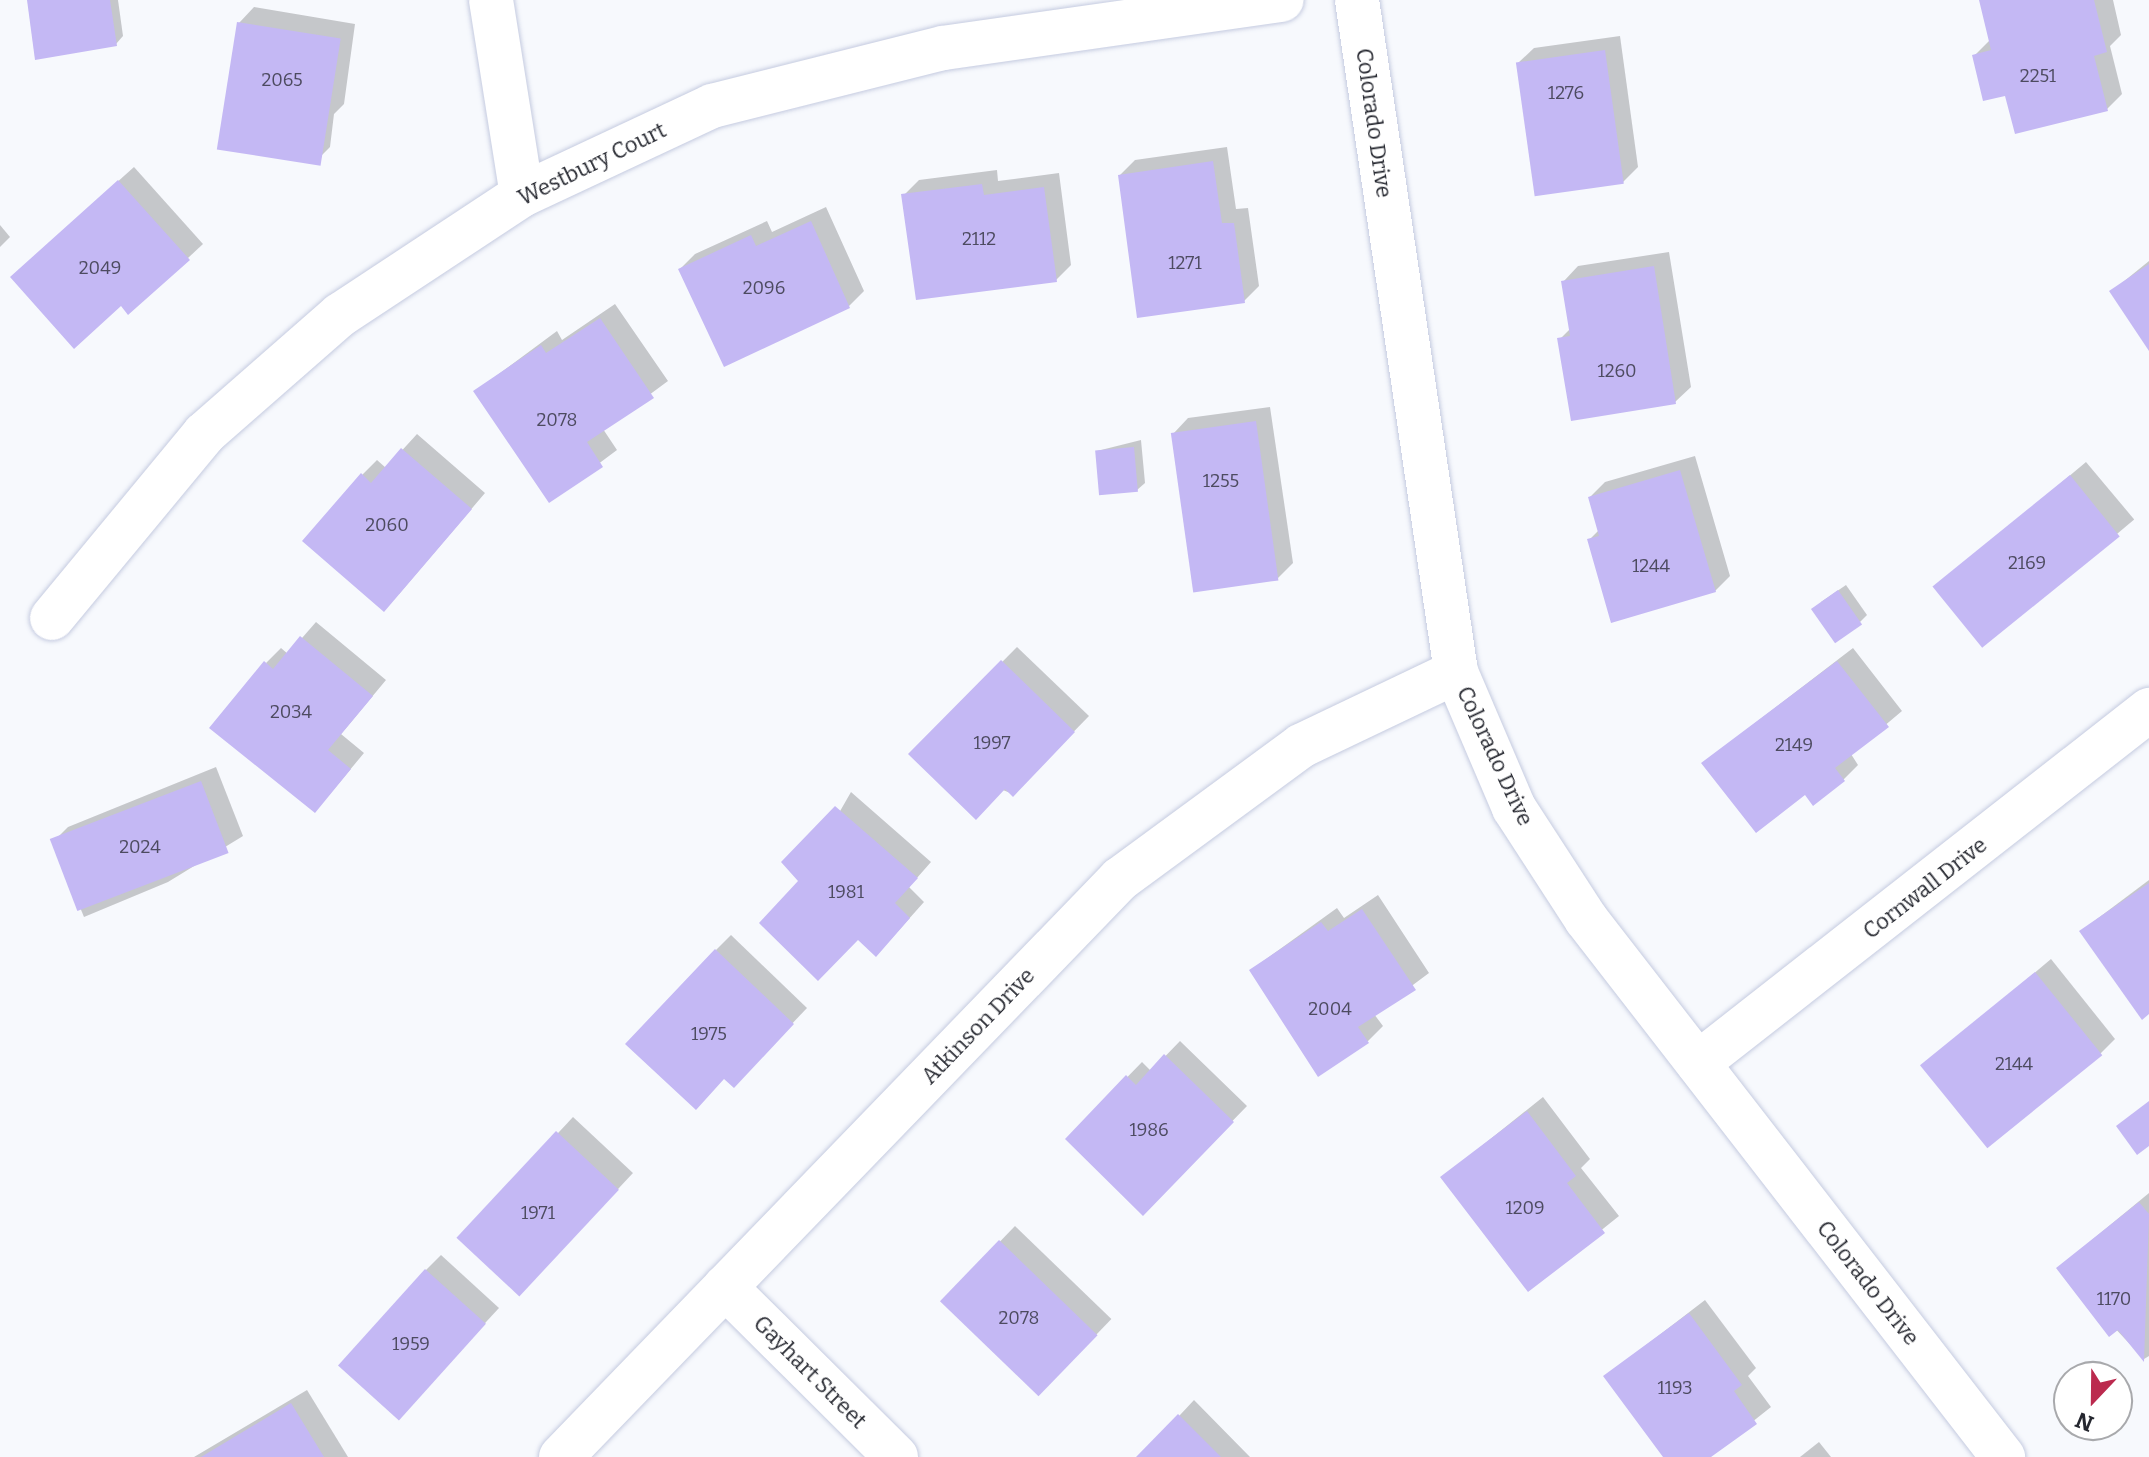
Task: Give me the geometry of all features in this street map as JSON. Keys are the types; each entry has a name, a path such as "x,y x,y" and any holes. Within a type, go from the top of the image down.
{"street":[{"path":"491,0 522,195"},
{"name":"Westbury Court","path":"52,618 204,434 340,315 522,195 712,106 943,48 1282,0"},
{"name":"Colorado Drive","path":"1357,0 1456,672 1514,808 1586,919 2003,1457"},
{"name":"Atkinson Drive","path":"561,1457 1120,879 1301,746 1456,672"},
{"name":"Cornwall Drive","path":"1698,1063 2149,710"},
{"name":"Gayhart Street","path":"725,1287 896,1457"}],"building":[{"path":"27,0 110,0 117,46 35,60"},
{"path":"1979,0 2094,0 2107,52 2094,56 2108,111 2015,134 2005,96 1983,101 1972,55 1991,50"},
{"path":"237,22 341,38 321,166 217,149"},
{"path":"1605,50 1624,184 1535,196 1516,63"},
{"path":"1213,161 1222,223 1234,223 1245,303 1137,318 1118,175"},
{"path":"118,180 190,260 128,315 121,306 74,349 10,277"},
{"path":"982,184 984,195 1044,187 1057,282 916,300 901,194"},
{"path":"811,221 850,308 724,367 678,269 751,235 756,246"},
{"path":"2149,264 2149,351 2109,291"},
{"path":"1654,266 1676,404 1571,421 1557,338 1570,336 1561,281"},
{"path":"600,318 654,398 587,442 603,467 549,503 473,391 541,345 546,353"},
{"path":"1256,421 1278,580 1193,592 1171,433"},
{"path":"1134,447 1138,492 1099,495 1095,450"},
{"path":"401,448 472,509 384,612 302,541 361,473 371,483"},
{"path":"1680,470 1716,592 1611,623 1587,539 1599,536 1588,497"},
{"path":"2070,475 2120,536 1982,648 1932,586"},
{"path":"1838,590 1862,624 1835,643 1811,609"},
{"path":"300,636 373,696 328,750 351,769 315,813 209,728 264,661 273,669"},
{"path":"1001,660 1075,732 1013,797 1005,789 976,820 908,754"},
{"path":"1837,661 1889,727 1835,768 1845,781 1813,806 1805,795 1756,833 1701,763"},
{"path":"201,781 229,853 77,911 50,839"},
{"path":"835,806 918,878 895,903 910,918 876,957 858,940 818,981 759,923 798,881 781,862"},
{"path":"2149,883 2149,1014 2142,1020 2079,931"},
{"path":"1362,909 1416,990 1358,1027 1369,1043 1318,1077 1249,970 1321,922 1328,931"},
{"path":"715,949 794,1024 734,1088 724,1079 696,1110 625,1044"},
{"path":"2035,972 2102,1055 1987,1148 1920,1065"},
{"path":"1164,1054 1234,1122 1143,1216 1065,1139 1126,1075 1136,1085"},
{"path":"2149,1101 2149,1146 2137,1155 2116,1126"},
{"path":"1527,1111 1576,1176 1567,1183 1605,1233 1528,1292 1440,1177"},
{"path":"556,1131 619,1190 519,1296 456,1238"},
{"path":"2139,1202 2149,1214 2144,1362 2118,1330 2109,1337 2056,1268"},
{"path":"999,1240 1098,1335 1039,1396 940,1301"},
{"path":"425,1269 486,1324 399,1420 338,1366"},
{"path":"1689,1313 1742,1385 1734,1391 1757,1424 1711,1457 1663,1457 1603,1376"},
{"path":"291,1403 324,1457 201,1457"},
{"path":"1178,1414 1221,1457 1136,1457"}]}
